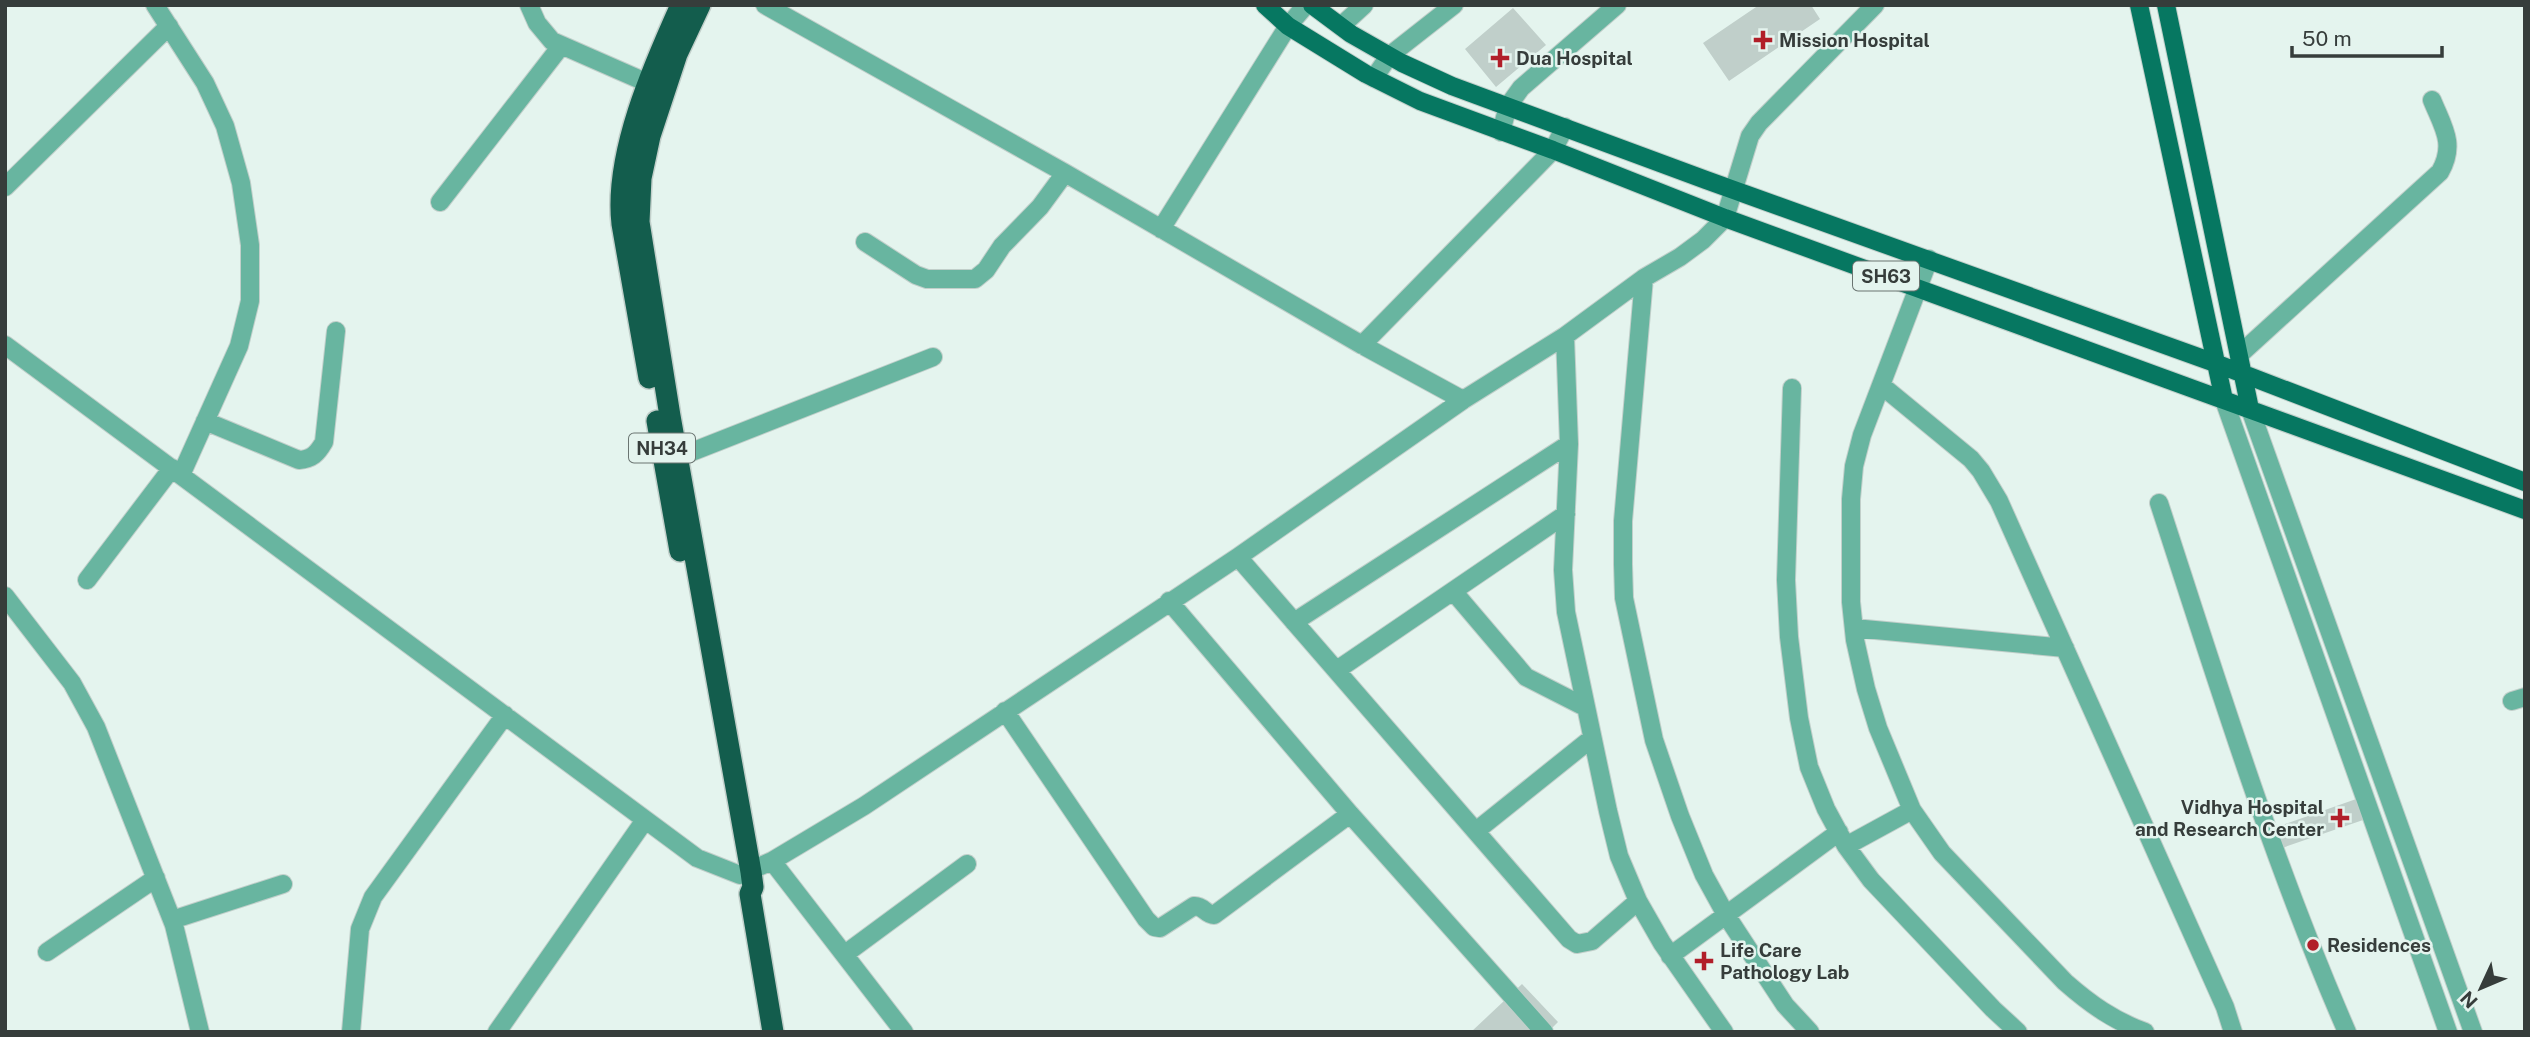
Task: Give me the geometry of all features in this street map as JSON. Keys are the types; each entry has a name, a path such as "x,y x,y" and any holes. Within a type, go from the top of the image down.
{"highway":[{"name":"NH34","path":"681,5 662,48 636,121 624,167 620,203 671,459 773,1032"},
{"name":"NH34","path":"671,459 670,415 639,222 639,200 645,157 654,125 677,54 700,5"}],"main road":[{"name":"SH63","path":"1265,5 1288,26 1374,78 1420,101 1725,218 2525,510"},
{"name":"SH63","path":"1312,5 1389,56 1452,86 2243,373 2525,482"},
{"path":"2139,5 2224,400"},
{"path":"2166,5 2250,410"},
{"path":"2374,454 2382,426"}],"street":[{"path":"87,580 177,472 205,421 239,346 250,301 250,246 241,183 225,126 205,83 155,5"},
{"path":"529,5 544,34 561,46 650,84"},
{"path":"765,5 1065,173 1362,345 1464,400"},
{"path":"1161,229 1288,26 1306,5"},
{"path":"1341,26 1364,5"},
{"path":"1374,78 1389,56 1454,5"},
{"path":"1501,132 1508,106 1521,88 1617,5"},
{"path":"5,345 697,858 747,880 772,861 864,806 1238,557 1464,400 1565,336 1644,278 1681,257 1703,240 1725,218 1750,136 1759,123 1875,5"},
{"path":"5,187 169,26"},
{"path":"440,202 561,46"},
{"path":"2239,355 2440,172 2449,150 2447,137 2432,100"},
{"path":"1362,345 1553,150 1565,127"},
{"path":"865,242 916,275 927,279 975,279 986,270 1002,246 1040,207 1065,173"},
{"path":"1929,259 1862,435 1854,466 1851,576 1854,628 1866,689 1878,728 1912,810 1942,853 2064,982 2104,1013 2146,1032"},
{"path":"1644,278 1623,521 1624,598 1654,740 1704,875 1726,915 1786,1005 1810,1032"},
{"path":"205,421 299,460 310,459 324,442 336,331"},
{"path":"1565,336 1569,444 1563,570 1566,612 1592,738 1619,856 1638,901 1670,956 1724,1032"},
{"path":"671,459 933,357"},
{"path":"1881,385 1970,459 2000,501 2225,1007 2233,1032"},
{"path":"1792,388 1786,579 1789,637 1799,718 1809,767 1842,839 1871,880 2018,1032"},
{"path":"2224,400 2448,1032"},
{"path":"2250,410 2473,1032"},
{"path":"1294,622 1569,444"},
{"path":"2159,503 2266,829 2347,1032"},
{"path":"1336,670 1566,514"},
{"path":"1238,557 1569,939 1577,944 1592,941 1638,901"},
{"path":"1453,591 1526,677 1585,707"},
{"path":"5,596 72,683 96,727 172,920 200,1032"},
{"path":"1169,601 1350,814 1544,1032"},
{"path":"1854,628 2065,648"},
{"path":"2333,708 2354,700"},
{"path":"1005,711 1154,927 1160,928 1194,906 1214,915 1350,814"},
{"path":"351,1032 360,929 365,913 373,897 505,716"},
{"path":"1476,831 1592,738"},
{"path":"1670,956 1726,915 1842,839 1912,810"},
{"path":"496,1032 645,820"},
{"path":"2377,830 2397,821"},
{"path":"772,861 904,1032"},
{"path":"845,954 967,864"},
{"path":"47,952 156,878"},
{"path":"172,920 283,884"},
{"path":"2419,949 2440,940"}],"building":[{"path":"1759,5 1811,5 1820,19 1729,81 1703,43"},
{"path":"1513,8 1546,45 1496,87 1465,49"},
{"path":"2359,798 2366,819 2279,849 2271,829"},
{"path":"1522,984 1558,1022 1548,1032 1471,1032"}],"place":[{"name":"Mission Hospital","path":"1763,40"},
{"name":"Dua Hospital","path":"1500,58"},
{"name":"Vidhya Hospital and Research Center","path":"2340,818"},
{"name":"Residences","path":"2313,945"},
{"name":"Life Care Pathology Lab","path":"1704,961"}]}
